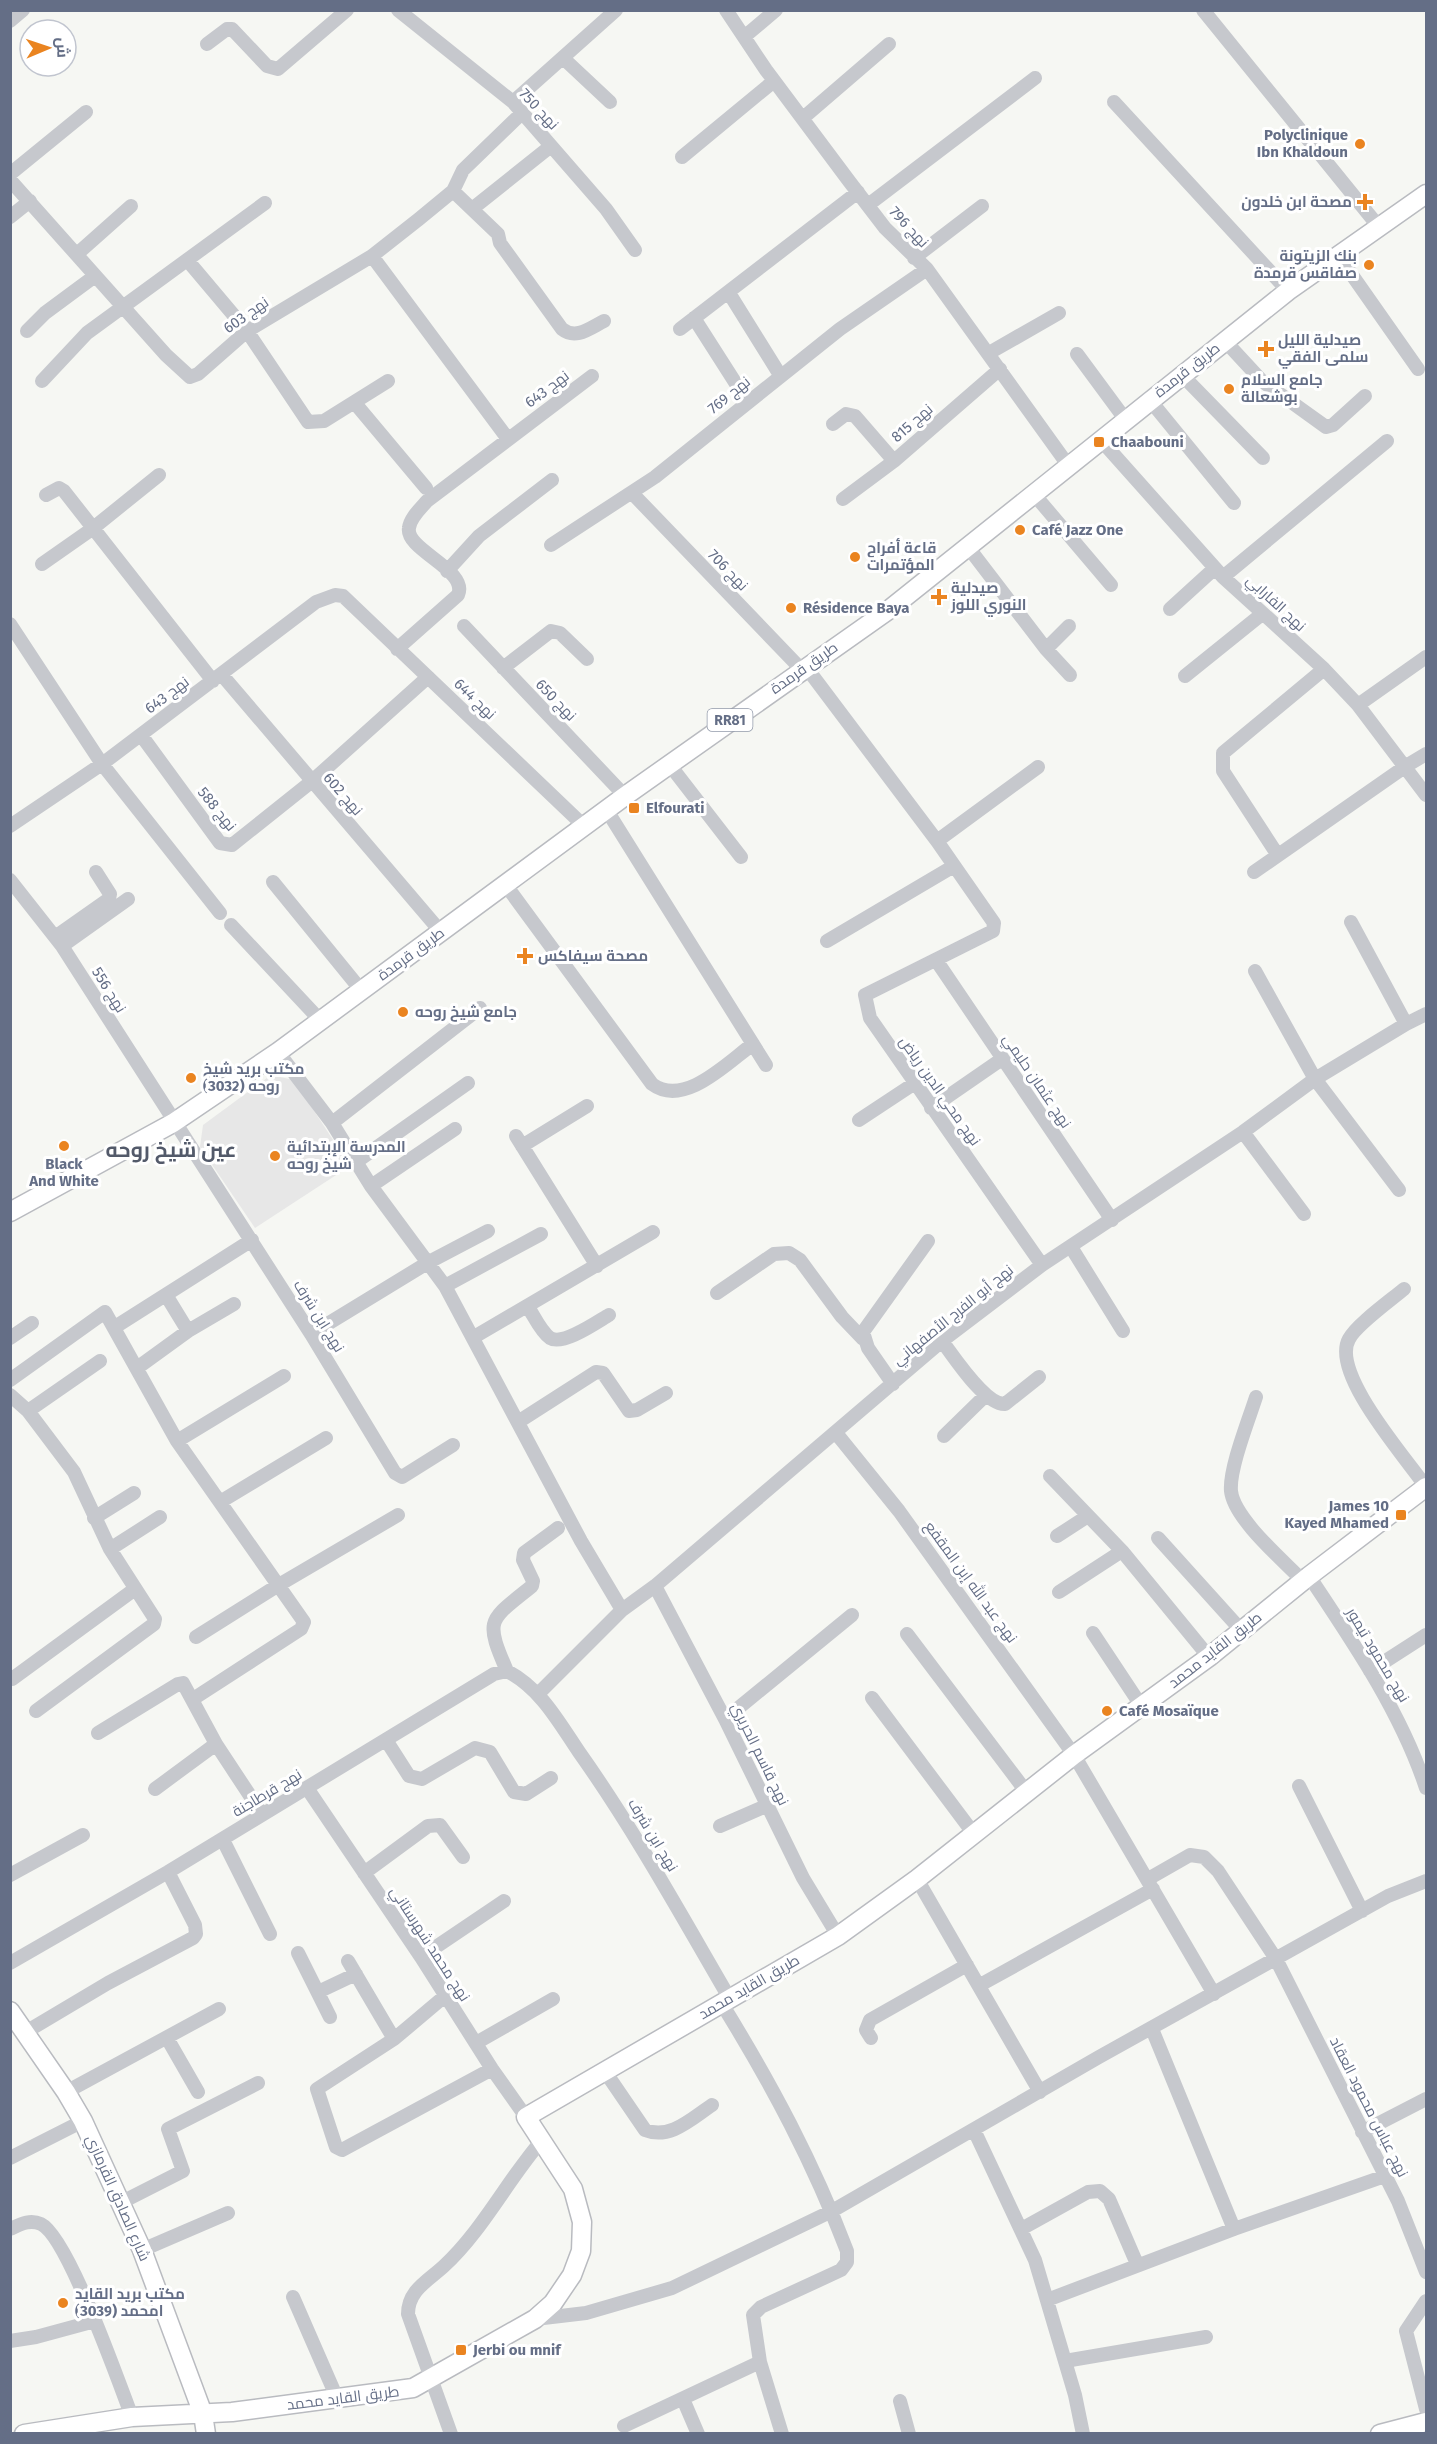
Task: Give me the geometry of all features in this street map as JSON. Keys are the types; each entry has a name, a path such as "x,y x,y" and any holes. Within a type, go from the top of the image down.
{"main road":[{"name":"طريق قرمدة","path":"10,1212 173,1123 278,1052 606,809 890,609 1125,418 1288,291 1426,194"},
{"name":"طريق القايد محمد","path":"24,2433 132,2417 203,2414 413,2388 535,2319 566,2287 577,2264 582,2239 579,2204 567,2177 526,2117 838,1936 1028,1794 1074,1755 1209,1657 1426,1487"},
{"name":"شارع الصادق القرمازي","path":"10,2012 66,2092 83,2121 142,2250 203,2414 206,2433"},
{"path":"1380,2433 1426,2422"}],"street":[{"path":"10,21 23,10"},
{"path":"207,44 227,29 232,29 267,66 278,69 347,10"},
{"name":"نهج 750","path":"398,10 513,102 606,209 635,250"},
{"path":"513,102 616,10"},
{"name":"نهج 796","path":"726,10 774,81 868,205 914,258 927,269 1068,465"},
{"path":"744,37 776,10"},
{"path":"1203,10 1379,227"},
{"path":"803,118 889,44"},
{"path":"563,58 610,102"},
{"path":"868,205 1035,78"},
{"path":"682,157 774,81"},
{"path":"1114,102 1288,291"},
{"path":"10,174 87,112"},
{"name":"نهج 603","path":"10,180 166,355 190,377 198,374 247,331 372,256 453,192 463,170 522,113"},
{"path":"472,209 551,146"},
{"path":"453,192 498,234 500,243 562,329 577,335 604,321"},
{"path":"680,329 858,192"},
{"path":"10,217 30,201"},
{"path":"42,381 87,333 265,203"},
{"path":"77,254 131,206"},
{"path":"914,258 982,206"},
{"path":"1338,255 1418,369"},
{"path":"372,256 508,439"},
{"path":"188,261 247,331 305,420 312,423 324,420 388,381"},
{"name":"نهج 769","path":"551,545 632,493 840,329 927,269"},
{"path":"27,331 45,313 95,276"},
{"path":"729,293 780,375"},
{"path":"989,353 1059,313"},
{"path":"694,318 747,401"},
{"path":"1225,341 1262,381 1326,427 1333,425 1365,396"},
{"path":"1077,354 1125,418"},
{"name":"نهج 815","path":"843,499 894,461 1000,369"},
{"path":"1182,375 1263,458"},
{"name":"نهج 643","path":"447,571 411,538 408,528 411,520 427,501 592,376"},
{"path":"1149,399 1234,503"},
{"path":"354,402 426,488"},
{"path":"832,424 846,414 855,416 894,461"},
{"name":"نهج الفارابي","path":"1100,439 1219,572 1324,669 1358,705 1426,795"},
{"path":"1170,609 1387,441"},
{"path":"42,564 92,530 159,476"},
{"path":"398,649 458,595 459,582 447,571 479,536 552,480"},
{"name":"نهج 602","path":"46,495 61,488 92,530 218,678 441,932"},
{"name":"نهج 706","path":"632,493 804,668 937,841 994,927 993,931 936,960"},
{"path":"1033,493 1111,585"},
{"path":"968,547 1046,649 1070,675"},
{"name":"نهج 643","path":"10,826 102,764 316,602 335,595 343,596"},
{"name":"نهج 644","path":"343,596 584,826"},
{"path":"1185,676 1262,614"},
{"path":"10,624 102,764 220,913"},
{"name":"نهج 650","path":"464,626 625,796"},
{"path":"1046,649 1069,626"},
{"path":"503,668 551,631 560,633 587,659"},
{"path":"1358,705 1426,657"},
{"path":"1277,854 1223,771 1223,753 1324,669"},
{"path":"311,782 428,677"},
{"name":"نهج 588","path":"141,735 220,843 226,845 242,840 311,782"},
{"path":"1254,872 1277,854 1426,754"},
{"path":"669,764 741,857"},
{"path":"937,841 1038,767"},
{"path":"606,809 766,1065"},
{"path":"827,941 954,866"},
{"path":"58,942 109,899 110,894 96,872"},
{"name":"نهج 556","path":"10,880 58,942 173,1123"},
{"path":"273,882 361,990"},
{"path":"505,884 652,1084 662,1091 681,1091 692,1087 753,1044"},
{"path":"58,942 128,899"},
{"path":"1351,922 1406,1024"},
{"path":"231,925 320,1020"},
{"name":"نهج عثمان حليمي","path":"936,960 1112,1220"},
{"name":"نهج محي الدين رياض","path":"936,960 866,995 870,1018 1042,1265"},
{"path":"1255,971 1315,1079 1399,1190"},
{"path":"332,1123 480,1008"},
{"name":"نهج أبو الفرج الأصفهاني","path":"539,1693 622,1610 655,1586 942,1341 1042,1265 1243,1132 1315,1079 1426,1014"},
{"path":"278,1052 332,1123 371,1186 445,1286 581,1541 622,1610"},
{"path":"931,1107 1002,1059"},
{"path":"356,1162 468,1083"},
{"path":"860,1120 915,1083"},
{"path":"587,1106 519,1141 597,1266"},
{"name":"نهج ابن شرف","path":"173,1123 252,1240 395,1473 402,1477 453,1445"},
{"path":"371,1186 455,1129"},
{"path":"1243,1132 1304,1214"},
{"path":"311,1334 429,1262 488,1231"},
{"path":"474,1337 653,1232"},
{"path":"445,1286 542,1234"},
{"path":"115,1327 252,1240"},
{"path":"863,1339 867,1323 928,1241"},
{"path":"1071,1247 1124,1331"},
{"path":"717,1293 774,1254 789,1253 800,1260 842,1317 863,1339 893,1384"},
{"path":"1404,1289 1351,1336 1346,1348 1347,1361 1358,1391 1426,1487"},
{"path":"166,1295 188,1331"},
{"path":"137,1368 188,1331 234,1304"},
{"path":"528,1307 547,1335 556,1340 566,1339 609,1314"},
{"path":"10,1380 105,1312 177,1441 304,1622 303,1627 193,1699"},
{"path":"10,1338 32,1323"},
{"path":"942,1341 985,1396 999,1404 1005,1404 1038,1377"},
{"path":"28,1411 100,1361"},
{"path":"518,1422 596,1372 603,1373 629,1411 637,1410 666,1393"},
{"path":"177,1441 284,1376"},
{"path":"10,1395 28,1411 74,1472 110,1549 155,1619 154,1624 36,1711"},
{"path":"944,1436 985,1396"},
{"name":"نهج محمود تيمور","path":"1256,1396 1234,1472 1231,1490 1237,1506 1306,1579 1370,1671 1402,1731 1426,1788"},
{"name":"نهج عبد الله إبن المقفع","path":"836,1433 899,1511 1074,1755 1214,1994"},
{"path":"220,1502 326,1438"},
{"path":"1050,1476 1122,1551 1209,1657"},
{"path":"94,1518 134,1493"},
{"path":"196,1637 398,1515"},
{"path":"1056,1536 1088,1516"},
{"path":"110,1549 160,1517"},
{"path":"539,1693 525,1680 507,1671 494,1641 492,1626 499,1613 532,1586 533,1581 523,1560 524,1553 558,1528"},
{"path":"1158,1538 1241,1630"},
{"path":"1059,1592 1122,1551"},
{"name":"نهج قاسم الحريري","path":"655,1586 725,1719 803,1878 838,1936"},
{"path":"12,1678 135,1589"},
{"path":"725,1719 852,1615"},
{"path":"1093,1633 1142,1707"},
{"path":"907,1635 1028,1794"},
{"path":"1370,1671 1426,1635"},
{"name":"نهج قرطاجنة","path":"10,1963 168,1872 494,1674 507,1671"},
{"path":"98,1733 178,1684 184,1684 216,1744 262,1814"},
{"name":"نهج ابن شرف","path":"539,1693 626,1820 726,2001 783,2106 832,2211 847,2251 847,2262 841,2270 755,2312 752,2320 760,2362"},
{"path":"872,1698 974,1834"},
{"path":"386,1740 409,1776 422,1779 475,1748 490,1752 514,1792 526,1794 551,1778"},
{"path":"155,1789 216,1744"},
{"path":"1299,1786 1362,1911"},
{"name":"نهج محمد شهرستاني","path":"307,1788 526,2117"},
{"path":"720,1826 766,1806"},
{"path":"364,1873 428,1826 440,1825 463,1857"},
{"path":"10,1875 82,1835"},
{"path":"223,1839 270,1934"},
{"name":"نهج عباس محمود العقاد","path":"980,1985 1151,1884 1190,1855 1204,1857 1218,1871 1276,1959 1385,2175 1425,2262 1426,2272"},
{"path":"24,2033 108,1983 193,1938 196,1934 195,1925 168,1872"},
{"path":"917,1879 1040,2092"},
{"path":"535,2319 596,2311 672,2288 832,2211 1403,1888 1426,1881"},
{"path":"421,1957 504,1901"},
{"path":"298,1953 330,2017"},
{"path":"348,1961 394,2039"},
{"path":"871,2038 866,2030 870,2020 967,1965"},
{"path":"318,1992 356,1974"},
{"path":"445,1996 394,2039 317,2089 336,2147 342,2150 492,2069"},
{"path":"476,2043 553,1999"},
{"path":"66,2092 219,2009"},
{"path":"1152,2029 1234,2229"},
{"path":"166,2038 198,2092"},
{"path":"604,2070 645,2130 653,2133 670,2132 712,2106"},
{"path":"120,2204 183,2171 168,2129 258,2083"},
{"path":"1362,2132 1426,2099"},
{"path":"10,2158 83,2121"},
{"path":"974,2130 1023,2228 1065,2361 1083,2433"},
{"path":"451,2433 408,2314 410,2297 460,2250 543,2139"},
{"path":"1047,2300 1137,2264 1385,2175"},
{"path":"1023,2228 1089,2192 1100,2191 1109,2199 1137,2264"},
{"path":"142,2250 228,2213"},
{"path":"10,2229 27,2222 41,2224 48,2229 63,2251 95,2321 132,2417"},
{"path":"293,2297 337,2398"},
{"path":"1426,2301 1407,2331 1426,2409"},
{"path":"10,2341 36,2337 95,2321"},
{"path":"1065,2361 1206,2337"},
{"path":"624,2426 760,2362 781,2433"},
{"path":"683,2399 698,2433"},
{"path":"900,2401 909,2433"}],"shaded area":[{"name":"المدرسة الإبتدائية شيخ روحه","path":"271,1075 294,1080 350,1166 255,1228 200,1147 203,1125"}],"place":[{"name":"Polyclinique Ibn Khaldoun","path":"1360,144"},
{"name":"مصحة ابن خلدون","path":"1365,202"},
{"name":"بنك الزيتونة صفاقس قرمدة","path":"1369,265"},
{"name":"صيدلية الليل سلمى الفقي","path":"1266,349"},
{"name":"جامع السلام بوشعالة","path":"1229,389"},
{"name":"Chaabouni","path":"1099,442"},
{"name":"Café Jazz One","path":"1020,530"},
{"name":"قاعة أفراح المؤتمرات","path":"855,557"},
{"name":"صيدلية النوري اللوز","path":"939,597"},
{"name":"Résidence Baya","path":"791,608"},
{"name":"Elfourati","path":"634,808"},
{"name":"مصحة سيفاكس","path":"525,956"},
{"name":"جامع شيخ روحه","path":"403,1012"},
{"name":"مكتب بريد شيخ روحه (3032)","path":"191,1078"},
{"name":"Black And White","path":"64,1146"},
{"name":"المدرسة الإبتدائية شيخ روحه","path":"275,1156"},
{"name":"James 10 Kayed Mhamed","path":"1401,1515"},
{"name":"Café Mosaïque","path":"1107,1711"},
{"name":"مكتب بريد القايد امحمد (3039)","path":"63,2303"},
{"name":"Jerbi ou mnif","path":"461,2350"}],"district":[{"name":"عين شيخ روحه","path":"171,1150"}]}
